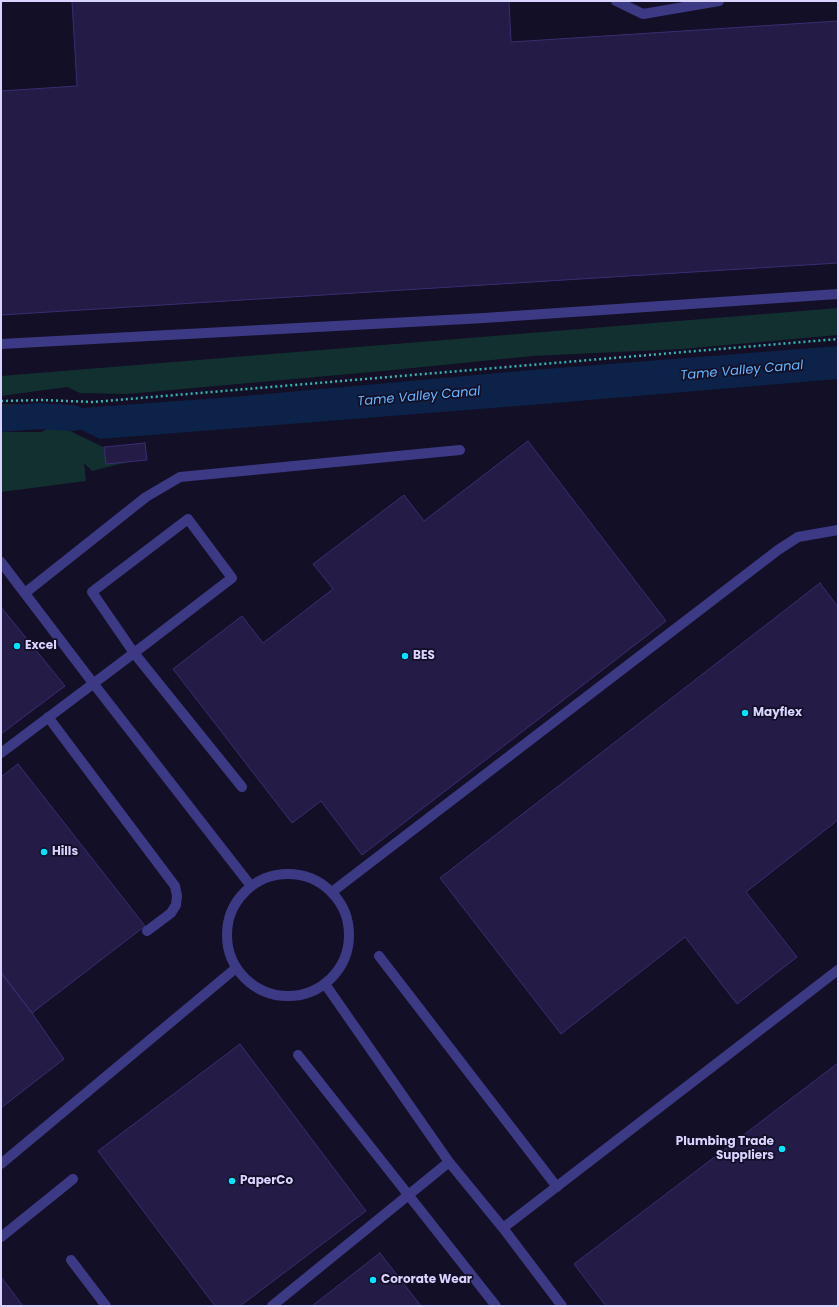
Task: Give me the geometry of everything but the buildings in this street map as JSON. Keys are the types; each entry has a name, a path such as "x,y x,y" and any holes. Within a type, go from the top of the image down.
{"street":[{"path":"616,1 643,14 719,1"},
{"path":"1,344 484,318 838,294"},
{"path":"25,593 146,497 180,477 460,450"},
{"path":"1,752 134,653 232,578 188,519 92,592 134,653 242,787"},
{"path":"332,892 778,550 798,537 838,530"},
{"path":"1,562 251,886"},
{"path":"48,717 175,886 177,896 176,905 171,913 147,931"},
{"path":"283,874 301,875 317,881 332,892 344,909 349,929 348,950 339,969 325,984 307,994 287,997 267,993 249,983 236,968 228,951 227,933 230,915 238,899 251,886 266,878 283,874"},
{"path":"379,956 557,1187"},
{"path":"1,1164 236,968"},
{"path":"503,1228 838,970"},
{"path":"325,984 449,1162 503,1228 562,1306"},
{"path":"298,1055 496,1306"},
{"path":"272,1306 449,1162"},
{"path":"1,1237 73,1179"},
{"path":"71,1260 106,1306"}],"path":[{"path":"1,401 42,400 93,402 838,339"}],"green space":[{"path":"838,308 838,335 682,349 532,356 127,394 80,393 67,387 1,396 1,376"},
{"path":"1,404 36,405 36,409 1,412"},
{"path":"54,426 68,430 132,461 92,471 84,463 86,481 1,492 1,432 41,432"}],"water":[{"path":"838,346 838,379 100,439 73,426 38,416 53,410 233,397 520,371"}],"waterway":[{"name":"Tame Valley Canal","path":"1,419 38,416 73,418"}],"place":[{"name":"Excel","path":"17,646"},
{"name":"BES","path":"405,656"},
{"name":"Mayflex","path":"745,713"},
{"name":"Hills","path":"44,852"},
{"name":"Plumbing Trade Suppliers","path":"782,1149"},
{"name":"PaperCo","path":"232,1181"},
{"name":"Cororate Wear","path":"373,1280"}]}
